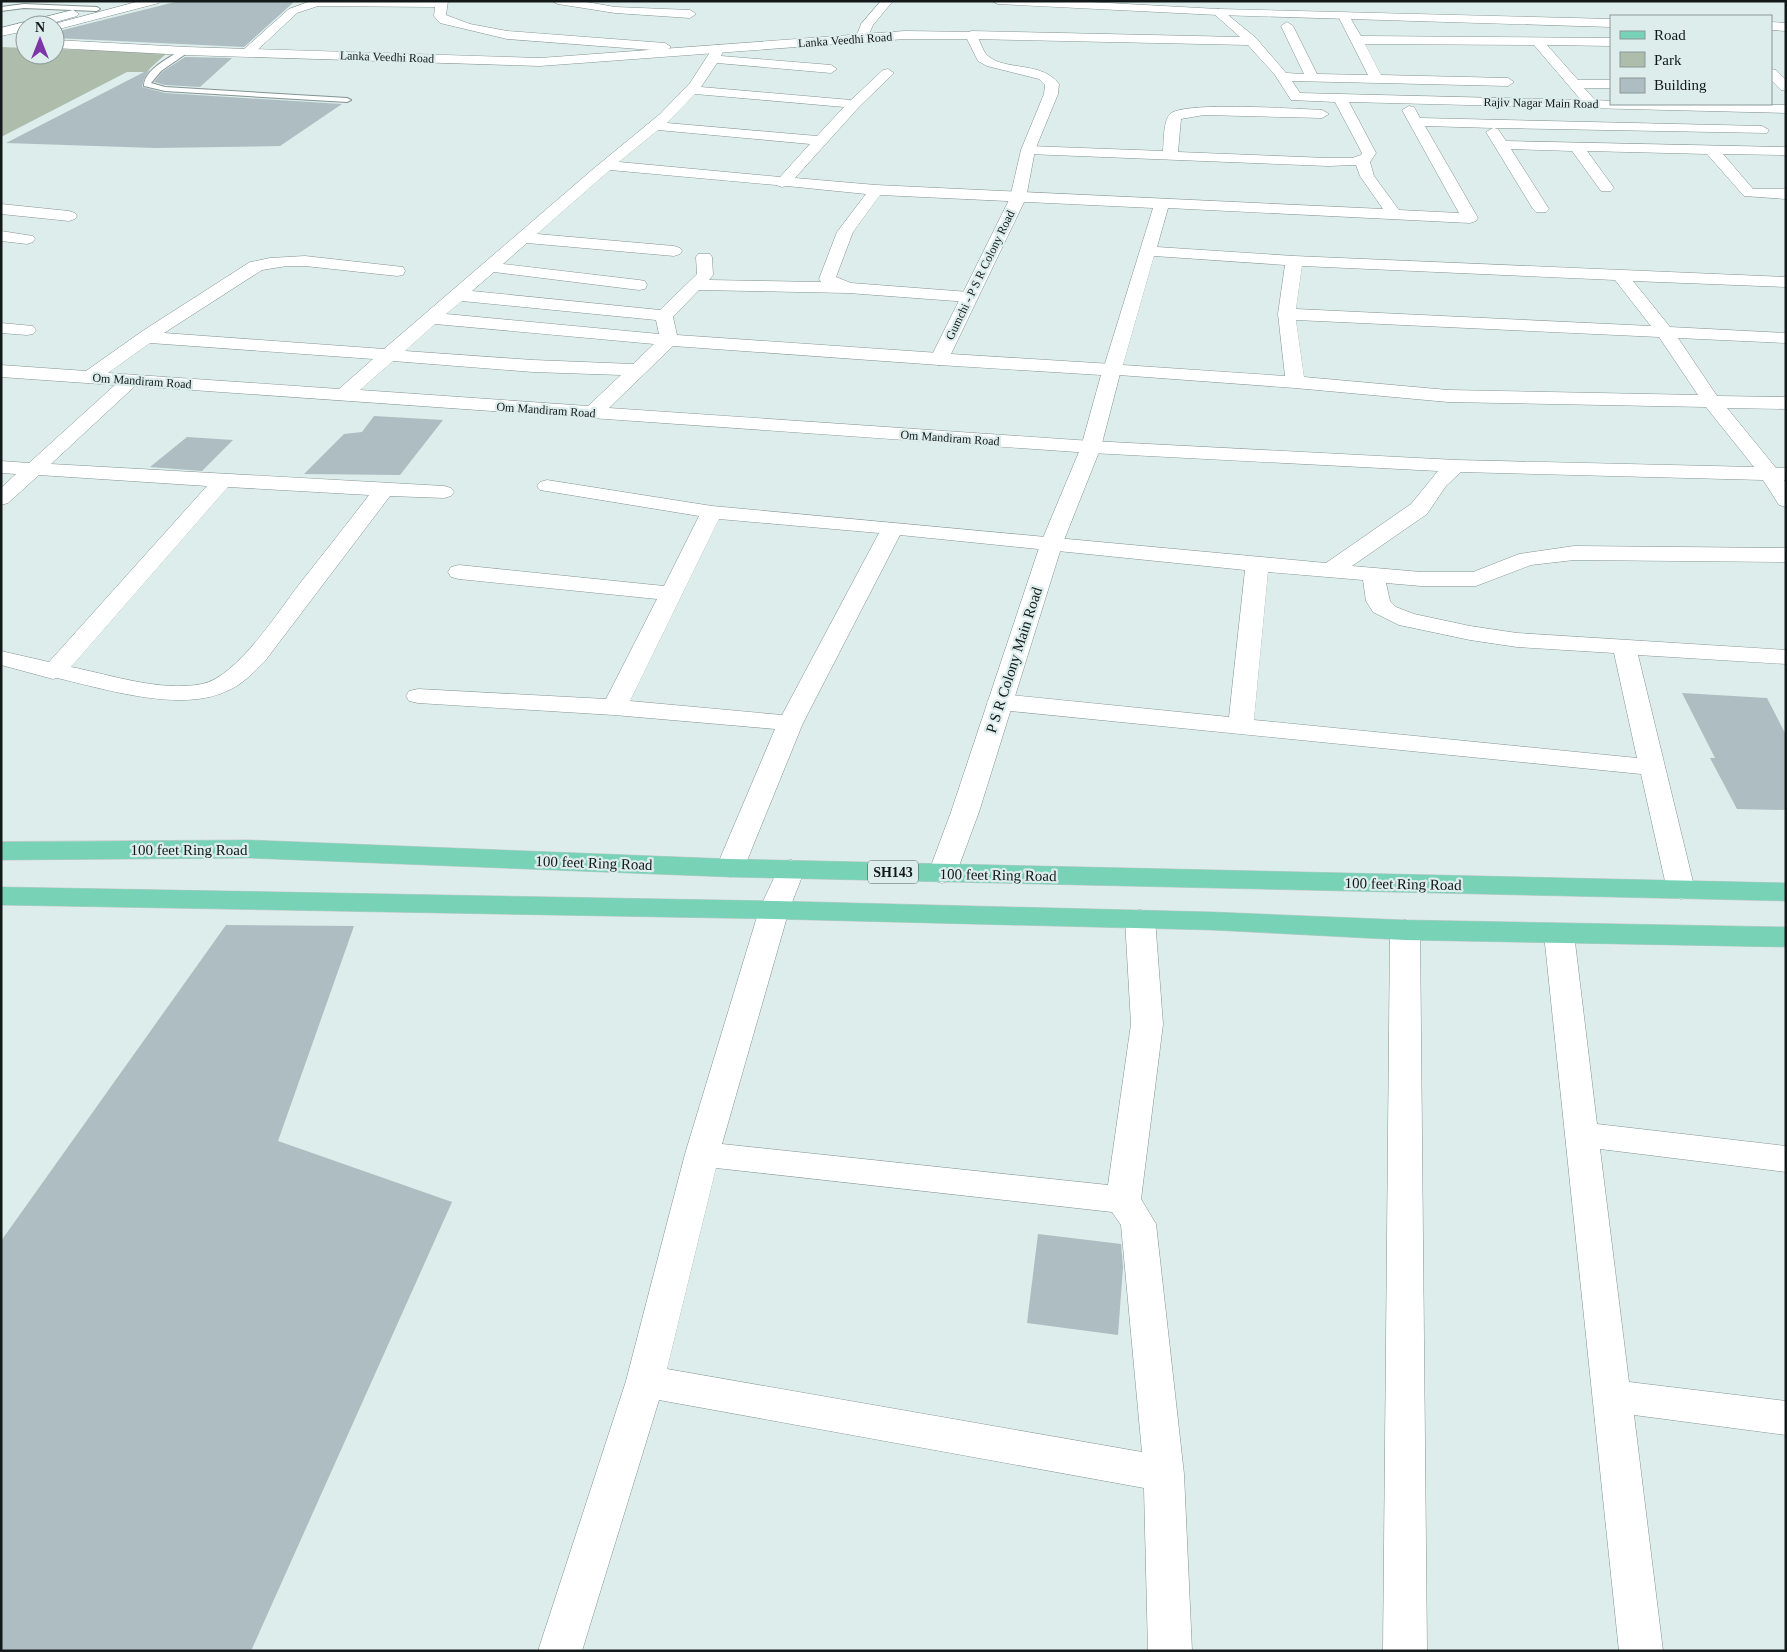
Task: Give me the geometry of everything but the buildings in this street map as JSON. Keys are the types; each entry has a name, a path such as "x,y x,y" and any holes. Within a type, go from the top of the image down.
{"main road":[{"name":"100 feet Ring Road","path":"1,851 249,849 791,870 1786,892"},
{"path":"1,896 774,910 1140,919 1405,930 1786,937"}],"street":[{"path":"65,16 126,1"},
{"path":"65,24 155,1"},
{"path":"247,52 293,11 315,2 442,3 440,16 448,22 485,31 664,50 693,11 615,10 558,1"},
{"path":"862,38 867,24 887,1"},
{"path":"998,1 1218,12 1610,23"},
{"path":"1218,12 1252,41 1284,77 1508,82"},
{"path":"1344,16 1378,79"},
{"path":"1287,26 1313,78"},
{"path":"1772,26 1786,27"},
{"path":"1,32 15,28"},
{"name":"Lanka Veedhi Road","path":"65,45 186,51 540,62 664,50 716,54 862,38 974,30 1252,41"},
{"name":"Gumchi - P S R Colony Road","path":"974,30 982,58 991,63 1044,76 1052,84 1051,94 1028,150 1018,198 939,359 1295,382 1448,396 1786,403"},
{"path":"493,60 519,36"},
{"path":"1,40 15,39"},
{"path":"1357,40 1610,42"},
{"path":"1416,40 1443,81"},
{"path":"1476,41 1487,54"},
{"path":"1537,41 1592,104"},
{"path":"343,395 606,165 656,126 693,90 716,54 831,69"},
{"path":"1550,56 1568,57"},
{"path":"1497,68 1523,103"},
{"path":"782,183 854,104 888,73"},
{"path":"1772,74 1786,88"},
{"name":"Rajiv Nagar Main Road","path":"1284,77 1296,97 1610,104"},
{"path":"1574,84 1610,84"},
{"path":"1772,88 1786,88"},
{"path":"693,90 854,104"},
{"path":"1028,150 1328,162 1367,158 1369,153 1340,98"},
{"path":"606,165 782,183 876,190 1470,218 1404,100"},
{"name":"Rajiv Nagar Main Road","path":"1629,105 1786,109"},
{"path":"1740,108 1784,152"},
{"path":"1170,155 1174,119 1182,113 1204,111 1348,114"},
{"path":"1416,122 1762,130"},
{"path":"1488,124 1541,209"},
{"path":"656,126 821,141"},
{"path":"1501,145 1784,152"},
{"path":"1576,146 1606,188"},
{"path":"1711,149 1749,194 1786,194"},
{"path":"1362,160 1367,176 1394,214"},
{"path":"850,288 830,282 827,275 845,232 876,190"},
{"path":"1091,447 1162,204"},
{"path":"1,209 70,216"},
{"path":"1,236 27,239"},
{"path":"523,238 674,251"},
{"path":"1148,251 1294,261 1786,282"},
{"path":"664,316 706,275 704,257"},
{"path":"90,378 146,337 256,266 264,263 295,261 397,271"},
{"path":"1294,261 1287,314 1295,382"},
{"path":"490,267 639,285"},
{"path":"1620,276 1665,333 1712,402 1778,474 1786,501"},
{"path":"695,285 850,288 969,297"},
{"path":"458,295 664,316"},
{"path":"1287,314 1786,338"},
{"path":"664,316 669,340"},
{"path":"432,318 669,340 939,359"},
{"path":"1,328 27,330"},
{"path":"146,337 533,366 637,370"},
{"path":"592,413 669,340"},
{"name":"Om Mandiram Road","path":"1,371 1091,447 1456,466 1778,474"},
{"path":"1,499 130,380"},
{"name":"P S R Colony Main Road","path":"942,874 965,812 1051,545 1091,447"},
{"path":"1330,570 1419,509 1439,482 1456,466"},
{"path":"1,467 444,492"},
{"path":"54,672 223,480"},
{"path":"547,486 712,512 1421,579 1476,579 1527,559 1574,553 1786,556"},
{"path":"6,664 166,693 194,692 215,688 237,675 256,656 385,489"},
{"path":"614,707 669,593 712,512"},
{"path":"730,868 790,723 893,528"},
{"path":"1241,726 1257,564"},
{"path":"459,572 669,593"},
{"path":"1373,574 1378,601 1388,612 1407,620 1470,633 1517,640 1786,657"},
{"path":"1624,646 1681,890"},
{"path":"418,696 614,707 790,723"},
{"path":"1000,702 1652,768"},
{"path":"560,1651 645,1381 702,1154 774,910 791,870"},
{"path":"1140,919 1147,1024 1123,1200 1138,1224 1164,1474 1170,1651"},
{"path":"1405,930 1405,1651"},
{"path":"1559,934 1642,1651"},
{"path":"1582,1134 1786,1159"},
{"path":"702,1154 1123,1200"},
{"path":"645,1381 1164,1474"},
{"path":"1612,1396 1786,1418"}],"lane":[{"path":"1,9 24,6 97,8"},
{"path":"186,51 160,68 149,78 147,84 165,89 347,100"}],"green space":[{"path":"1,47 15,48 15,65 65,65 65,49 168,52 146,72 127,72 1,137"}]}
